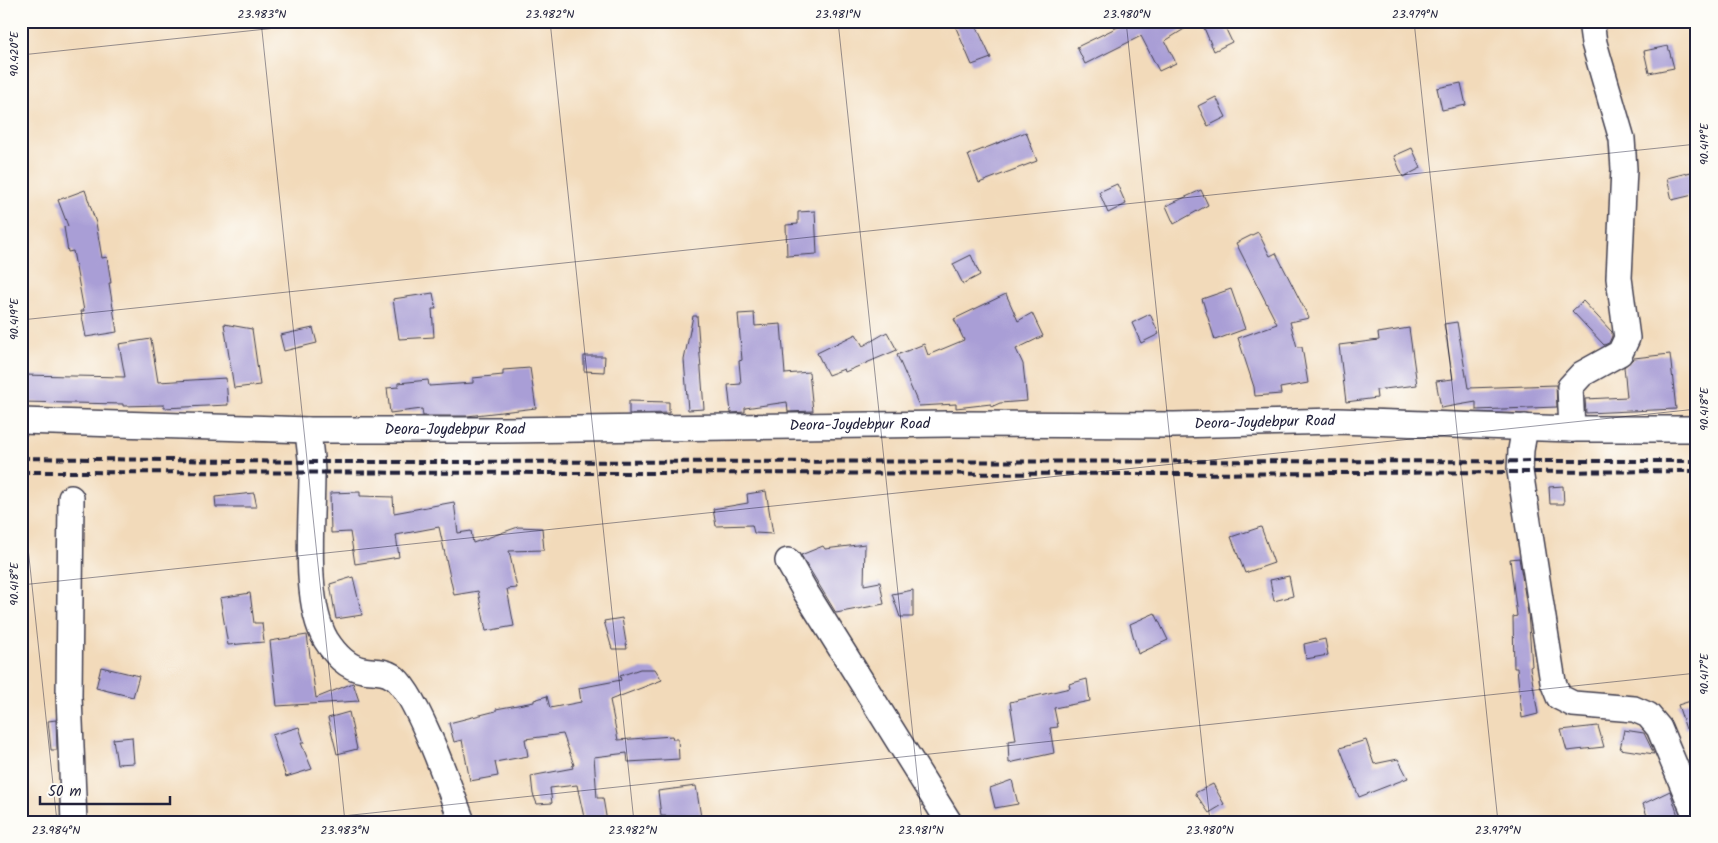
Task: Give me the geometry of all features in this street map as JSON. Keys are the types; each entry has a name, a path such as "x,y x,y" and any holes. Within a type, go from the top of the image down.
{"street":[{"path":"1572,429 1570,387 1582,374 1620,353 1627,338 1619,278 1624,168 1622,139 1594,43 1591,21"},
{"name":"Deora-Joydebpur Road","path":"21,421 308,430 504,430 949,424 1174,425 1338,421 1572,429 1697,430"},
{"path":"1525,427 1520,471 1553,682 1559,698 1573,704 1634,710 1648,715 1659,728 1697,819"},
{"path":"308,430 312,473 310,578 317,619 326,639 343,662 362,670 379,671 393,676 406,689 436,752 462,822"},
{"path":"72,498 70,696 74,822"},
{"path":"788,561 949,822"}],"building":[{"path":"953,21 974,21 991,58 972,65"},
{"path":"1130,21 1197,21 1165,41 1176,63 1159,71 1141,36 1085,64 1077,47"},
{"path":"1201,21 1222,21 1232,42 1214,51"},
{"path":"1668,46 1674,68 1649,73 1644,51"},
{"path":"1461,83 1466,105 1442,110 1437,88"},
{"path":"1216,97 1226,117 1208,126 1198,106"},
{"path":"1026,132 1037,161 979,183 968,155"},
{"path":"1412,148 1421,168 1403,177 1394,156"},
{"path":"1691,172 1697,194 1672,200 1667,178"},
{"path":"1117,184 1126,204 1108,213 1099,192"},
{"path":"85,190 96,223 102,258 107,257 117,332 86,337 81,311 84,311 73,251 68,252 64,227 68,226 58,200"},
{"path":"1201,190 1208,205 1174,224 1166,206"},
{"path":"815,211 817,254 787,256 786,225 798,224 798,212"},
{"path":"1258,232 1270,256 1276,253 1309,318 1290,322 1297,347 1302,347 1308,383 1280,388 1281,394 1255,396 1254,387 1238,338 1277,324 1236,243"},
{"path":"971,255 980,275 963,284 953,264"},
{"path":"1231,289 1245,329 1215,340 1202,299"},
{"path":"433,293 436,309 432,309 434,337 399,339 393,299"},
{"path":"1006,294 1018,321 1032,313 1043,336 1016,349 1023,364 1027,401 1000,403 991,407 991,404 956,408 956,404 919,406 897,355 924,344 928,355 964,340 954,319"},
{"path":"1583,301 1612,332 1609,343 1604,345 1572,311"},
{"path":"754,313 755,326 781,324 785,374 809,372 813,411 788,412 787,402 745,408 745,412 731,413 728,385 741,384 739,361 742,360 738,314"},
{"path":"1150,314 1159,334 1141,343 1132,323"},
{"path":"693,316 697,316 704,409 688,410 684,360"},
{"path":"1457,322 1468,388 1556,385 1557,407 1476,410 1476,402 1441,408 1436,381 1453,379 1444,324"},
{"path":"224,324 252,329 260,385 234,388"},
{"path":"313,328 317,343 284,351 280,335"},
{"path":"1409,328 1417,385 1376,390 1377,398 1346,402 1339,345 1379,340 1378,333"},
{"path":"887,332 897,350 845,372 844,369 828,375 817,353 856,334 863,346"},
{"path":"151,339 158,382 226,378 228,405 164,408 164,405 123,406 123,404 21,402 21,375 125,377 119,344"},
{"path":"1670,354 1676,409 1586,413 1585,399 1627,397 1624,367 1634,358"},
{"path":"584,356 605,356 604,372 584,371"},
{"path":"530,368 536,408 467,416 423,416 422,409 390,413 387,388 398,387 398,383 428,380 429,386 473,383 473,378 503,375 503,370"},
{"path":"629,401 669,402 669,413 629,414"},
{"path":"1563,486 1564,504 1550,504 1549,487"},
{"path":"766,491 773,534 754,533 752,525 716,526 713,509 748,503 747,494"},
{"path":"360,492 360,496 393,497 394,513 454,502 458,533 471,531 473,543 518,527 542,528 544,550 509,551 517,588 507,589 514,626 486,631 478,591 454,595 439,527 396,535 399,557 355,564 350,532 331,533 330,493"},
{"path":"254,493 257,507 216,507 215,497"},
{"path":"1261,527 1274,563 1245,573 1231,537"},
{"path":"865,544 864,585 880,582 884,604 836,613 801,555 823,546 825,549"},
{"path":"1519,558 1528,613 1532,666 1530,667 1538,714 1522,718 1517,668 1514,668 1513,617 1517,616 1510,559"},
{"path":"1289,576 1293,596 1274,601 1270,580"},
{"path":"353,577 362,615 336,619 330,584"},
{"path":"913,590 913,617 900,617 892,594"},
{"path":"250,593 254,623 262,623 264,642 228,645 220,598"},
{"path":"1155,613 1168,640 1138,654 1130,624"},
{"path":"622,618 627,649 612,649 604,621"},
{"path":"307,635 316,698 353,683 359,701 277,706 270,641"},
{"path":"1325,639 1328,655 1306,659 1304,644"},
{"path":"101,667 139,676 133,697 96,688"},
{"path":"640,669 655,669 662,680 610,700 618,740 672,736 673,739 678,739 679,759 628,762 627,753 594,757 597,798 603,798 607,822 585,822 577,785 550,788 552,803 537,804 533,794 531,776 573,768 572,766 574,765 563,734 525,739 528,756 495,762 498,776 470,781 462,740 454,742 449,723 496,711 496,709 534,702 534,700 547,696 550,708 581,702 579,688 621,680 620,676"},
{"path":"1087,679 1090,701 1054,708 1058,727 1050,728 1054,753 1009,763 1008,741 1016,740 1010,702 1070,688 1069,684"},
{"path":"1697,699 1697,725 1686,729 1678,705"},
{"path":"349,712 357,749 337,754 328,718"},
{"path":"56,720 57,750 51,750 48,721"},
{"path":"1598,726 1604,747 1567,751 1561,730"},
{"path":"299,727 304,743 301,743 312,769 286,777 272,735"},
{"path":"1624,730 1644,733 1654,754 1620,749"},
{"path":"132,737 134,763 117,764 113,739"},
{"path":"1366,740 1374,764 1398,759 1408,778 1359,797 1340,748"},
{"path":"1012,780 1018,804 995,808 990,788"},
{"path":"1213,784 1224,804 1209,813 1195,793"},
{"path":"696,786 701,817 661,816 658,791"},
{"path":"1670,791 1680,822 1649,822 1643,804"}],"railway":[{"path":"21,458 311,462 1697,461"},
{"path":"21,472 1175,474 1697,471"}]}
